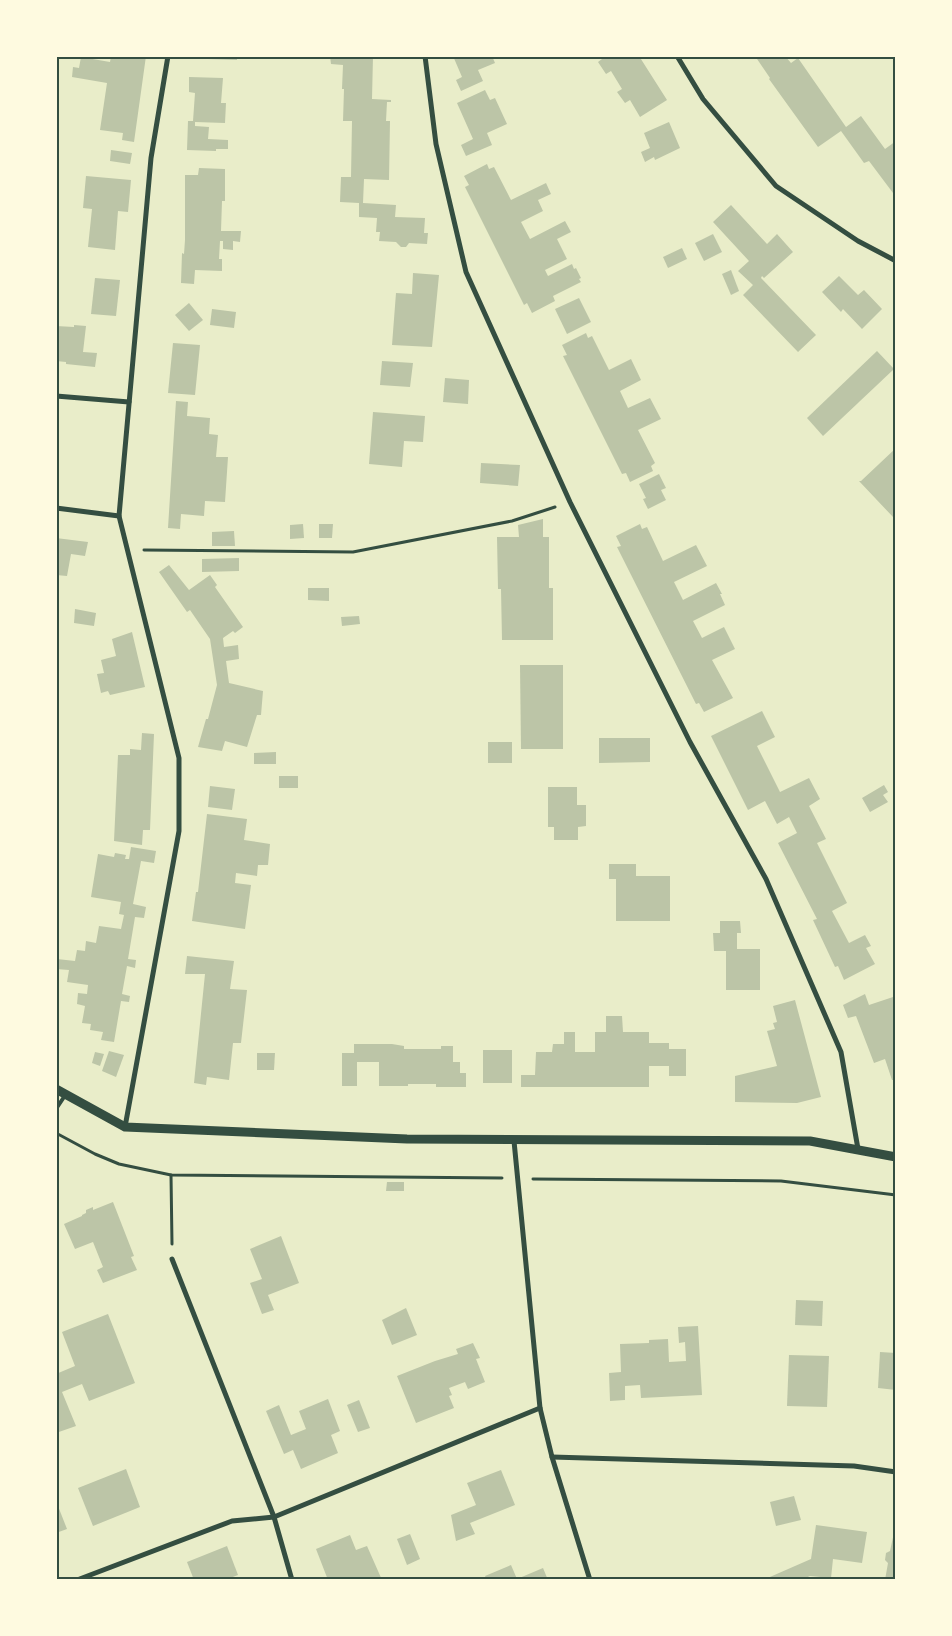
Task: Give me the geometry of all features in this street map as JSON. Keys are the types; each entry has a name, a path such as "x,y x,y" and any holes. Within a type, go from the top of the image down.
{"street":[{"path":"125,1126 179,831 179,758 119,516 151,158 168,56"},
{"path":"426,56 436,144 466,272 570,502 690,742 766,879 841,1052 858,1149"},
{"path":"677,56 703,99 776,186 858,241 896,261"},
{"path":"56,396 129,402"},
{"path":"56,508 119,516"},
{"path":"56,1089 125,1126 407,1139 810,1141 896,1157"},
{"path":"514,1141 540,1408 552,1457 590,1580"},
{"path":"172,1259 274,1517 292,1580"},
{"path":"77,1580 232,1521 274,1517 540,1408"},
{"path":"552,1457 854,1466 896,1472"}],"lane":[{"path":"56,1109 66,1094"}],"path":[{"path":"128,550 353,552 512,521 570,502"},
{"path":"56,1133 95,1154 119,1164 171,1175 781,1181 896,1195"},
{"path":"171,1175 172,1259"}],"building":[{"path":"111,56 146,56 134,142 122,140 123,133 100,130 107,83 72,77 73,67 79,68 81,57 110,62"},
{"path":"208,56 237,56 237,60 208,59"},
{"path":"330,56 373,56 372,99 391,100 391,102 387,102 386,121 390,121 389,180 364,179 363,203 396,205 395,217 425,218 424,233 428,233 427,244 409,243 406,247 401,247 396,242 379,241 380,232 376,232 377,218 359,217 359,203 340,202 341,177 351,177 352,121 343,121 343,65 331,64"},
{"path":"453,56 492,56 495,63 478,70 483,81 461,91 456,80 462,77"},
{"path":"606,56 639,56 667,100 640,117 630,100 625,103 617,92 622,89 611,71 606,74 598,62"},
{"path":"755,56 785,56 791,63 798,58 846,127 861,116 885,149 896,141 896,197 869,161 864,163 841,131 818,147 769,79"},
{"path":"189,77 223,78 221,103 226,103 225,123 195,122 195,126 209,127 208,139 228,140 228,149 216,149 216,151 187,150 188,121 193,121 195,93 189,92"},
{"path":"485,90 490,100 495,98 507,124 487,133 492,145 466,156 461,145 473,139 457,103"},
{"path":"669,122 680,148 655,160 654,157 645,162 641,152 650,148 644,133"},
{"path":"111,150 132,153 130,164 110,161"},
{"path":"487,164 489,169 494,167 511,200 546,183 551,194 538,200 543,211 521,222 530,239 565,221 571,232 557,239 567,259 545,270 548,276 572,264 581,278 579,279 581,282 553,296 555,301 532,313 527,303 524,305 465,187 469,185 464,176"},
{"path":"199,168 225,169 225,201 222,201 221,231 241,231 240,242 233,241 233,250 223,249 223,241 220,241 219,259 222,259 222,271 195,270 194,284 181,283 182,253 184,254 185,240 185,175 198,175"},
{"path":"86,176 131,180 128,212 118,211 115,250 88,247 92,209 83,208"},
{"path":"731,205 767,244 777,234 793,252 764,278 762,276 761,278 816,335 798,352 743,295 753,285 738,271 749,261 713,222"},
{"path":"713,234 722,252 704,261 695,243"},
{"path":"682,248 687,259 668,268 663,257"},
{"path":"731,270 739,291 731,295 722,274"},
{"path":"413,273 439,275 432,347 392,345 396,293 412,294"},
{"path":"839,276 858,295 864,290 882,309 862,329 843,309 841,312 822,292"},
{"path":"95,278 120,280 116,316 91,314"},
{"path":"579,298 591,322 567,334 555,309"},
{"path":"189,303 203,320 189,331 175,315"},
{"path":"212,309 236,312 234,328 210,325"},
{"path":"74,325 86,326 83,352 97,353 95,367 56,361 56,326 74,327"},
{"path":"586,333 588,338 592,336 609,370 631,359 641,380 620,391 628,408 650,398 661,419 638,430 655,463 651,466 653,471 630,482 626,473 622,474 563,356 567,355 562,345"},
{"path":"173,343 200,345 195,395 168,393"},
{"path":"877,351 894,369 823,436 807,418"},
{"path":"382,361 413,363 410,387 380,385"},
{"path":"445,378 469,380 468,404 443,402"},
{"path":"176,401 188,402 187,416 210,418 209,434 218,435 216,457 228,457 225,502 205,501 204,516 181,514 180,529 168,528"},
{"path":"373,412 425,416 423,442 404,441 402,467 369,464"},
{"path":"896,448 896,513 893,517 859,481"},
{"path":"481,463 520,465 518,486 480,483"},
{"path":"659,474 666,488 661,490 666,500 648,509 643,499 646,498 639,484"},
{"path":"543,519 543,537 549,537 549,588 553,588 553,640 502,640 501,589 498,589 497,537 519,537 518,525"},
{"path":"303,524 304,538 290,539 290,525"},
{"path":"319,524 333,524 332,538 319,538"},
{"path":"640,524 642,529 647,527 663,561 696,545 707,566 674,582 683,600 716,583 722,594 720,594 725,605 693,621 702,638 724,627 735,649 712,660 733,698 704,712 699,703 696,704 617,547 621,546 616,536"},
{"path":"234,531 235,546 212,546 212,532"},
{"path":"56,538 88,542 85,556 71,554 67,576 56,575"},
{"path":"239,558 239,571 202,572 202,559"},
{"path":"169,565 189,590 210,575 217,585 215,587 243,627 223,638 224,647 238,645 239,659 226,661 229,683 263,691 261,715 257,715 247,747 225,741 222,751 198,747 217,685 210,639 190,610 187,612 159,572"},
{"path":"308,588 329,588 329,601 308,600"},
{"path":"75,609 96,613 94,626 74,623"},
{"path":"359,616 360,624 342,626 341,617"},
{"path":"132,632 145,687 110,695 108,691 101,693 97,674 104,673 101,660 116,656 112,639"},
{"path":"520,665 563,665 563,749 521,749"},
{"path":"762,711 775,737 757,746 780,792 809,778 820,799 809,806 826,839 817,843 847,903 832,911 849,943 865,935 871,946 866,948 875,964 844,980 838,966 835,967 813,920 817,919 778,843 797,833 789,817 777,824 765,801 748,810 711,736"},
{"path":"142,733 154,734 150,830 143,830 142,845 114,841 118,755 130,755 130,749 141,750"},
{"path":"599,738 650,738 650,762 599,763"},
{"path":"488,742 512,742 512,763 488,763"},
{"path":"276,752 276,764 254,764 254,753"},
{"path":"279,776 298,776 298,788 279,788"},
{"path":"884,785 888,792 883,795 888,802 870,812 862,798"},
{"path":"210,786 235,789 232,810 208,807"},
{"path":"548,787 577,787 577,805 586,805 586,826 578,827 578,840 554,840 554,827 548,827"},
{"path":"207,814 247,819 244,840 270,844 268,865 258,865 257,876 236,873 235,883 251,885 245,929 192,921 196,892 198,892"},
{"path":"131,847 156,851 154,863 141,861 133,904 146,907 144,918 135,917 128,959 136,960 135,968 127,966 122,994 130,996 129,1002 121,1001 114,1042 101,1040 103,1032 90,1030 91,1024 82,1023 85,1006 77,1004 78,993 87,994 88,985 67,982 69,970 56,969 56,964 57,959 75,961 77,950 85,951 86,941 96,943 99,926 121,929 124,915 119,914 121,902 91,897 98,854 114,857 115,853 126,855 125,859 129,859"},
{"path":"609,864 636,864 636,876 670,876 670,921 616,921 616,879 609,879"},
{"path":"720,921 740,921 741,933 737,933 737,949 760,949 760,990 726,990 726,951 714,951 713,933 720,933"},
{"path":"187,956 234,961 230,989 247,990 241,1043 233,1043 229,1080 207,1077 206,1085 194,1083 205,974 185,974"},
{"path":"865,994 869,1005 896,996 896,1080 892,1080 885,1059 874,1063 856,1016 848,1018 843,1005"},
{"path":"795,1000 821,1097 797,1103 735,1102 735,1076 777,1066 767,1031 775,1029 773,1023 777,1022 773,1006"},
{"path":"606,1016 622,1016 623,1032 649,1032 649,1043 669,1043 669,1049 686,1049 686,1076 669,1076 669,1066 649,1066 649,1087 521,1087 521,1075 535,1075 536,1052 552,1052 553,1044 564,1044 564,1032 575,1032 575,1052 595,1052 595,1032 606,1032"},
{"path":"354,1044 392,1044 404,1046 404,1049 441,1049 441,1046 453,1046 453,1062 460,1062 460,1073 466,1073 466,1087 436,1087 436,1084 379,1086 379,1062 357,1062 357,1086 342,1086 342,1053 354,1053"},
{"path":"483,1050 512,1050 512,1083 483,1083"},
{"path":"109,1051 124,1055 116,1077 102,1071"},
{"path":"95,1052 104,1054 100,1066 92,1063"},
{"path":"257,1053 275,1053 274,1070 257,1070"},
{"path":"387,1182 404,1182 404,1191 386,1191"},
{"path":"113,1202 134,1256 131,1257 137,1270 103,1283 97,1270 103,1267 93,1242 75,1249 64,1224 82,1216 86,1213 86,1210 93,1207 93,1210"},
{"path":"281,1236 299,1283 268,1295 274,1310 262,1314 250,1283 262,1279 250,1249"},
{"path":"796,1300 823,1301 822,1326 795,1325"},
{"path":"406,1308 417,1335 392,1345 382,1320"},
{"path":"108,1314 135,1383 89,1401 82,1384 62,1392 76,1426 56,1433 56,1374 75,1366 62,1332"},
{"path":"698,1326 702,1395 641,1398 640,1385 625,1386 625,1400 610,1401 609,1373 621,1372 620,1344 649,1343 649,1340 668,1339 669,1362 686,1361 685,1342 679,1343 678,1327"},
{"path":"473,1343 480,1358 476,1359 485,1382 468,1389 465,1382 449,1388 452,1395 449,1396 454,1408 416,1423 397,1376 458,1354 456,1349"},
{"path":"880,1352 896,1353 896,1390 878,1388"},
{"path":"789,1355 829,1356 827,1407 787,1406"},
{"path":"328,1399 340,1431 331,1435 338,1453 301,1469 293,1450 284,1454 266,1411 279,1405 291,1435 306,1429 299,1411"},
{"path":"359,1400 370,1428 358,1432 347,1405"},
{"path":"126,1469 140,1507 93,1526 78,1488"},
{"path":"501,1470 515,1505 470,1523 475,1534 456,1541 451,1515 476,1505 467,1483"},
{"path":"794,1496 801,1520 776,1526 770,1502"},
{"path":"56,1501 67,1529 56,1533"},
{"path":"816,1525 867,1532 862,1563 833,1559 831,1578 810,1576 801,1580 763,1580 811,1559"},
{"path":"895,1528 896,1580 885,1580 888,1563 885,1560 886,1553 890,1551"},
{"path":"410,1534 420,1559 407,1565 397,1539"},
{"path":"350,1535 356,1550 367,1546 382,1580 328,1580 316,1549"},
{"path":"227,1546 238,1575 225,1580 194,1580 187,1562"},
{"path":"511,1565 517,1579 543,1568 548,1580 487,1580 485,1576"}]}
